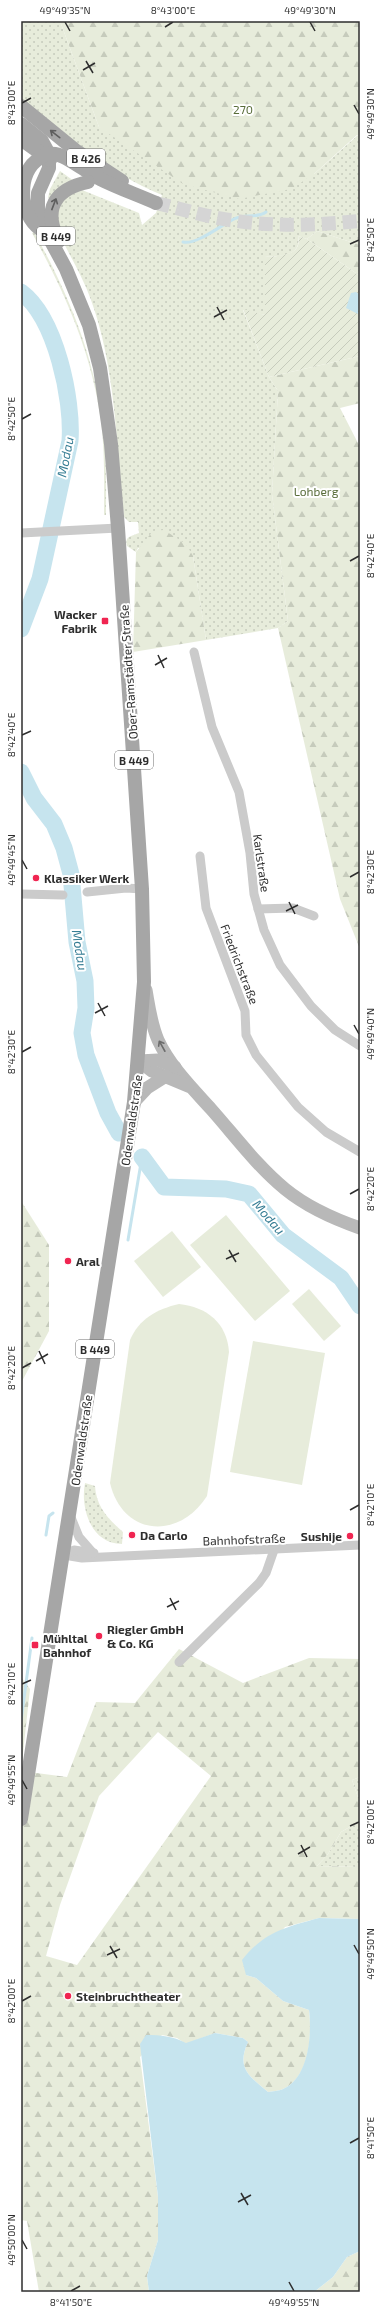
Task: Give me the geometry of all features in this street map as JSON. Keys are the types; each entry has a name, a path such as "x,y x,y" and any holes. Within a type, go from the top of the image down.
{"main road":[{"name":"B 426","path":"21,106 75,150 156,203"},
{"path":"21,124 42,141 48,157"},
{"name":"B 426","path":"21,139 88,182 127,199 141,203 156,203"},
{"name":"B 426","path":"48,157 55,154 100,179 156,203"},
{"name":"B 449","path":"25,182 31,166 48,157"},
{"name":"B 449","path":"47,234 38,217 37,202 48,157"},
{"name":"B 449","path":"21,163 25,182 27,212 33,224 47,234"},
{"name":"B 449","path":"82,306 76,275 55,234 52,224 52,208 57,197 61,193 74,186 88,182"},
{"name":"Ober-Ramstädter Straße","path":"47,234 82,306 100,368 111,444 142,889 144,982 139,1061"},
{"name":"Ober-Ramstädter Straße","path":"144,982 155,1030 171,1072"},
{"path":"139,1061 158,1060 171,1072 193,1088 253,1157 286,1190 318,1210 360,1228"},
{"name":"Odenwaldstraße","path":"21,1819 64,1555 84,1413 134,1102 139,1061"},
{"path":"134,1102 147,1088 171,1072"}],"street":[{"path":"21,533 118,528"},
{"name":"Karlstraße","path":"194,652 212,727 239,792 258,909 264,930 280,966 300,993 335,1030 360,1046"},
{"name":"Friedrichstraße","path":"200,856 206,908 245,1011 246,1035 256,1055 298,1107 326,1132 360,1152"},
{"path":"87,892 126,888 142,889"},
{"path":"21,894 63,895"},
{"path":"258,909 293,908 314,916"},
{"path":"70,1515 79,1537 93,1553"},
{"name":"Bahnhofstraße","path":"64,1555 82,1558 360,1545"},
{"name":"Bahnhofstraße","path":"64,1555 74,1550 106,1556"},
{"path":"179,1662 259,1583 266,1573 274,1550"}],"green space":[{"path":"21,21 60,21 99,127 314,174 358,135 360,135 360,245 317,231 307,239 298,236 298,243 293,252 265,257 265,315 243,310 269,377 278,391 272,494 288,621 278,628 206,640 193,556 138,548 136,552 127,546 126,543 128,538 139,533 138,522 129,522 124,517 114,407 106,353 88,291 56,224 60,199 82,190 139,213 142,225 156,213 162,195 123,176 88,154 21,102"},
{"name":"270","path":"60,21 360,21 360,135 357,135 314,174 291,189 239,199 183,184 99,127"},
{"path":"60,171 74,181 52,199 48,198 50,189"},
{"path":"317,231 360,245 360,276 307,239"},
{"path":"34,232 68,300 92,371 98,395 104,432 106,515 104,515 104,468 101,421 91,372 76,324 44,255 32,233"},
{"path":"298,236 307,239 360,276 360,356 269,377 243,309 265,315 265,257 289,254 297,248 299,243"},
{"name":"Lohberg","path":"360,356 360,403 340,408 360,447 360,949 340,899 278,628 288,621 272,494 278,391 269,377"},
{"path":"164,530 186,544 193,556 206,640 133,652 136,552 153,531"},
{"path":"21,1201 49,1245 49,1331 21,1383"},
{"path":"226,1215 290,1291 255,1321 190,1245"},
{"path":"172,1231 201,1267 163,1297 134,1261"},
{"path":"309,1289 341,1326 324,1341 292,1304"},
{"path":"179,1304 198,1309 214,1318 224,1333 229,1352 207,1496 195,1510 182,1520 167,1525 153,1526 139,1522 127,1514 117,1501 110,1483 130,1340 138,1326 150,1316 163,1309"},
{"path":"253,1341 325,1353 302,1485 230,1472"},
{"path":"85,1483 95,1486 100,1506 112,1522 123,1532 122,1544 111,1542 102,1538 90,1523 84,1503"},
{"path":"179,1649 243,1683 309,1658 360,1659 360,1777 352,1780 360,1803 360,1821 341,1832 328,1854 317,1866 360,1867 360,1919 319,1918 285,1927 246,1975 256,1978 283,2001 309,2010 309,2043 304,2065 299,2075 292,2083 283,2089 268,2092 246,2071 243,2059 248,2042 243,2038 215,2033 186,2044 177,2038 162,2035 140,2057 158,2197 158,2240 147,2276 149,2292 39,2292 27,2221 21,2220 21,1771 67,1777 96,1702 135,1703","holes":["158,1732 211,1776 77,1965 46,1956 60,1905 99,1796"]},
{"path":"21,1677 30,1689 21,1771"},
{"path":"360,1777 360,1803 352,1780"},
{"path":"360,1821 360,1867 317,1866 328,1854 341,1832"},
{"path":"360,2251 360,2292 314,2292 333,2277 347,2257"}],"water":[{"path":"356,292 360,295 358,314 346,308 351,293"},
{"path":"319,1918 360,1919 360,2251 347,2257 333,2277 314,2292 149,2292 147,2276 158,2240 158,2197 140,2044 146,2035 167,2036 186,2043 215,2033 243,2038 248,2042 243,2059 244,2065 246,2071 255,2081 268,2092 281,2090 292,2083 298,2075 307,2054 310,2031 309,2010 283,2001 256,1978 246,1975 242,1960 259,1943 276,1932 296,1924"}],"waterway":[{"path":"183,242 195,241 202,238 238,217 259,215 266,212"},
{"name":"Modau","path":"21,292 33,304 44,320 53,340 65,383 69,404 70,424 70,441 40,579 21,629"},
{"name":"Modau","path":"21,772 34,798 54,824 64,848 71,874 77,942 85,981 86,1008 82,1033 86,1055 108,1113 119,1133"},
{"path":"128,1240 142,1157"},
{"name":"Modau","path":"142,1157 164,1187 226,1189 249,1194 283,1235 341,1278 360,1306"},
{"path":"46,1535 49,1516 53,1513"},
{"path":"21,1721 32,1638"}],"tunnel":[{"path":"156,203 217,218 253,223 299,225 360,221"}],"place":[{"name":"Wacker Fabrik","path":"105,621"},
{"name":"Klassiker Werk","path":"36,878"},
{"name":"Aral","path":"68,1261"},
{"name":"Da Carlo","path":"132,1535"},
{"name":"Sushije","path":"350,1536"},
{"name":"Riegler GmbH & Co. KG","path":"99,1636"},
{"name":"Mühltal Bahnhof","path":"35,1645"},
{"name":"Steinbruchtheater","path":"68,1996"}]}
